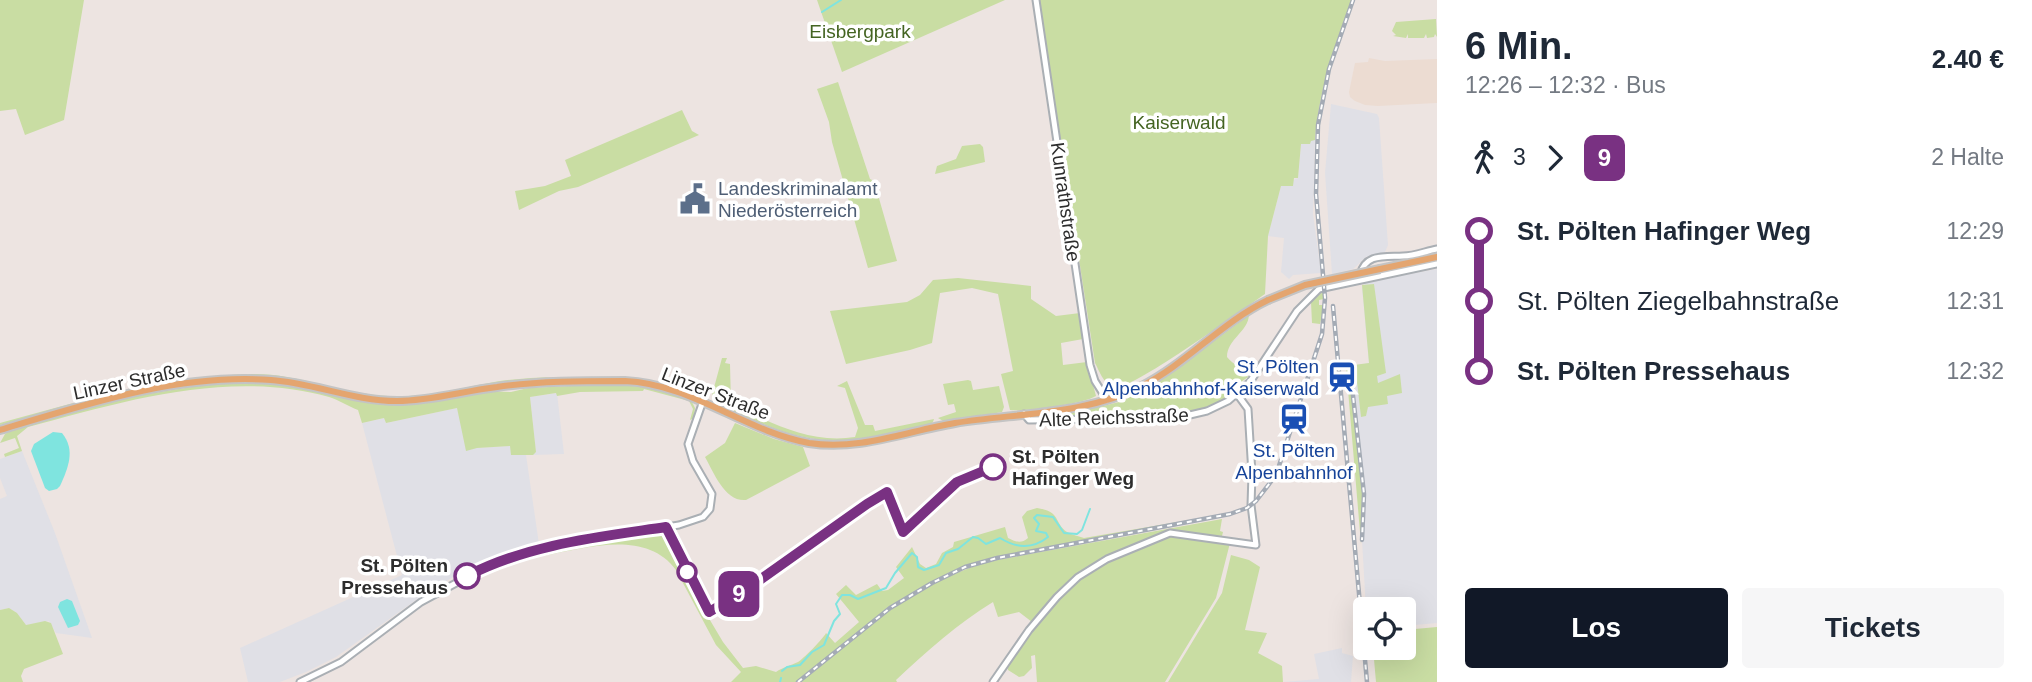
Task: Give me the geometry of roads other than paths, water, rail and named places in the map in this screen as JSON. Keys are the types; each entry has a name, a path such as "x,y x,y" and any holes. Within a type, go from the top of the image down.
{"main road":[{"name":"Linzer Straße","path":"0,430 85,405 200,383 281,381 357,397 396,401 521,384 625,381 660,385 784,436 828,445 863,443 953,423 1107,400 1128,393 1156,378 1268,300 1305,285 1437,257"}],"street":[{"name":"Kunrathstraße","path":"1036,0 1090,365 1094,381 1107,400"},
{"path":"1359,280 1362,267 1371,259 1383,255 1402,256 1437,249"},
{"name":"Alte Reichsstraße","path":"1024,414 1029,420 1177,418 1207,411 1237,394 1260,370 1297,311 1314,293 1326,287 1437,264"},
{"path":"993,682 1029,630 1057,597 1078,577 1107,559 1170,533 1256,545 1251,505 1248,409 1237,394"},
{"path":"300,682 341,662 421,602 482,569 555,545 679,525 703,517 710,509 712,494 693,461 688,444 703,401"}],"water":[{"path":"53,432 62,433 70,452 60,486 49,491 45,488 31,451 34,444"},
{"path":"67,599 72,601 80,621 78,625 68,628 58,607 60,602"}],"waterway":[{"path":"822,12 841,0"},
{"path":"782,671 787,667 800,665 812,652 824,645 834,621 840,614 836,604 842,595 858,599 886,588 912,553 917,557 918,567 924,570 939,565 946,553 958,549 973,537 986,544 1000,538 1012,544 1036,544 1048,537 1046,533 1036,531 1039,524 1034,518 1037,515 1053,517 1064,533 1077,534 1082,530 1090,509"},
{"path":"780,682 781,678"}],"railway":[{"path":"798,682 890,608 965,567 997,558 1230,514 1247,508 1256,501 1276,475 1322,334 1325,298 1316,194 1318,125 1329,69 1353,0"},
{"path":"1333,306 1367,682"},
{"path":"1351,378 1364,494 1362,540"}],"place":[{"name":"Landeskriminalamt Niederösterreich","path":"695,199"},
{"name":"St. Pölten Alpenbahnhof-Kaiserwald","path":"1342,377"},
{"name":"St. Pölten Alpenbahnhof","path":"1294,419"},
{"name":"St. Pölten Hafinger Weg","path":"993,467"},
{"name":"St. Pölten Pressehaus","path":"467,576"}],"park label":[{"name":"Eisbergpark","path":"860,31"},
{"name":"Kaiserwald","path":"1179,122"}]}
